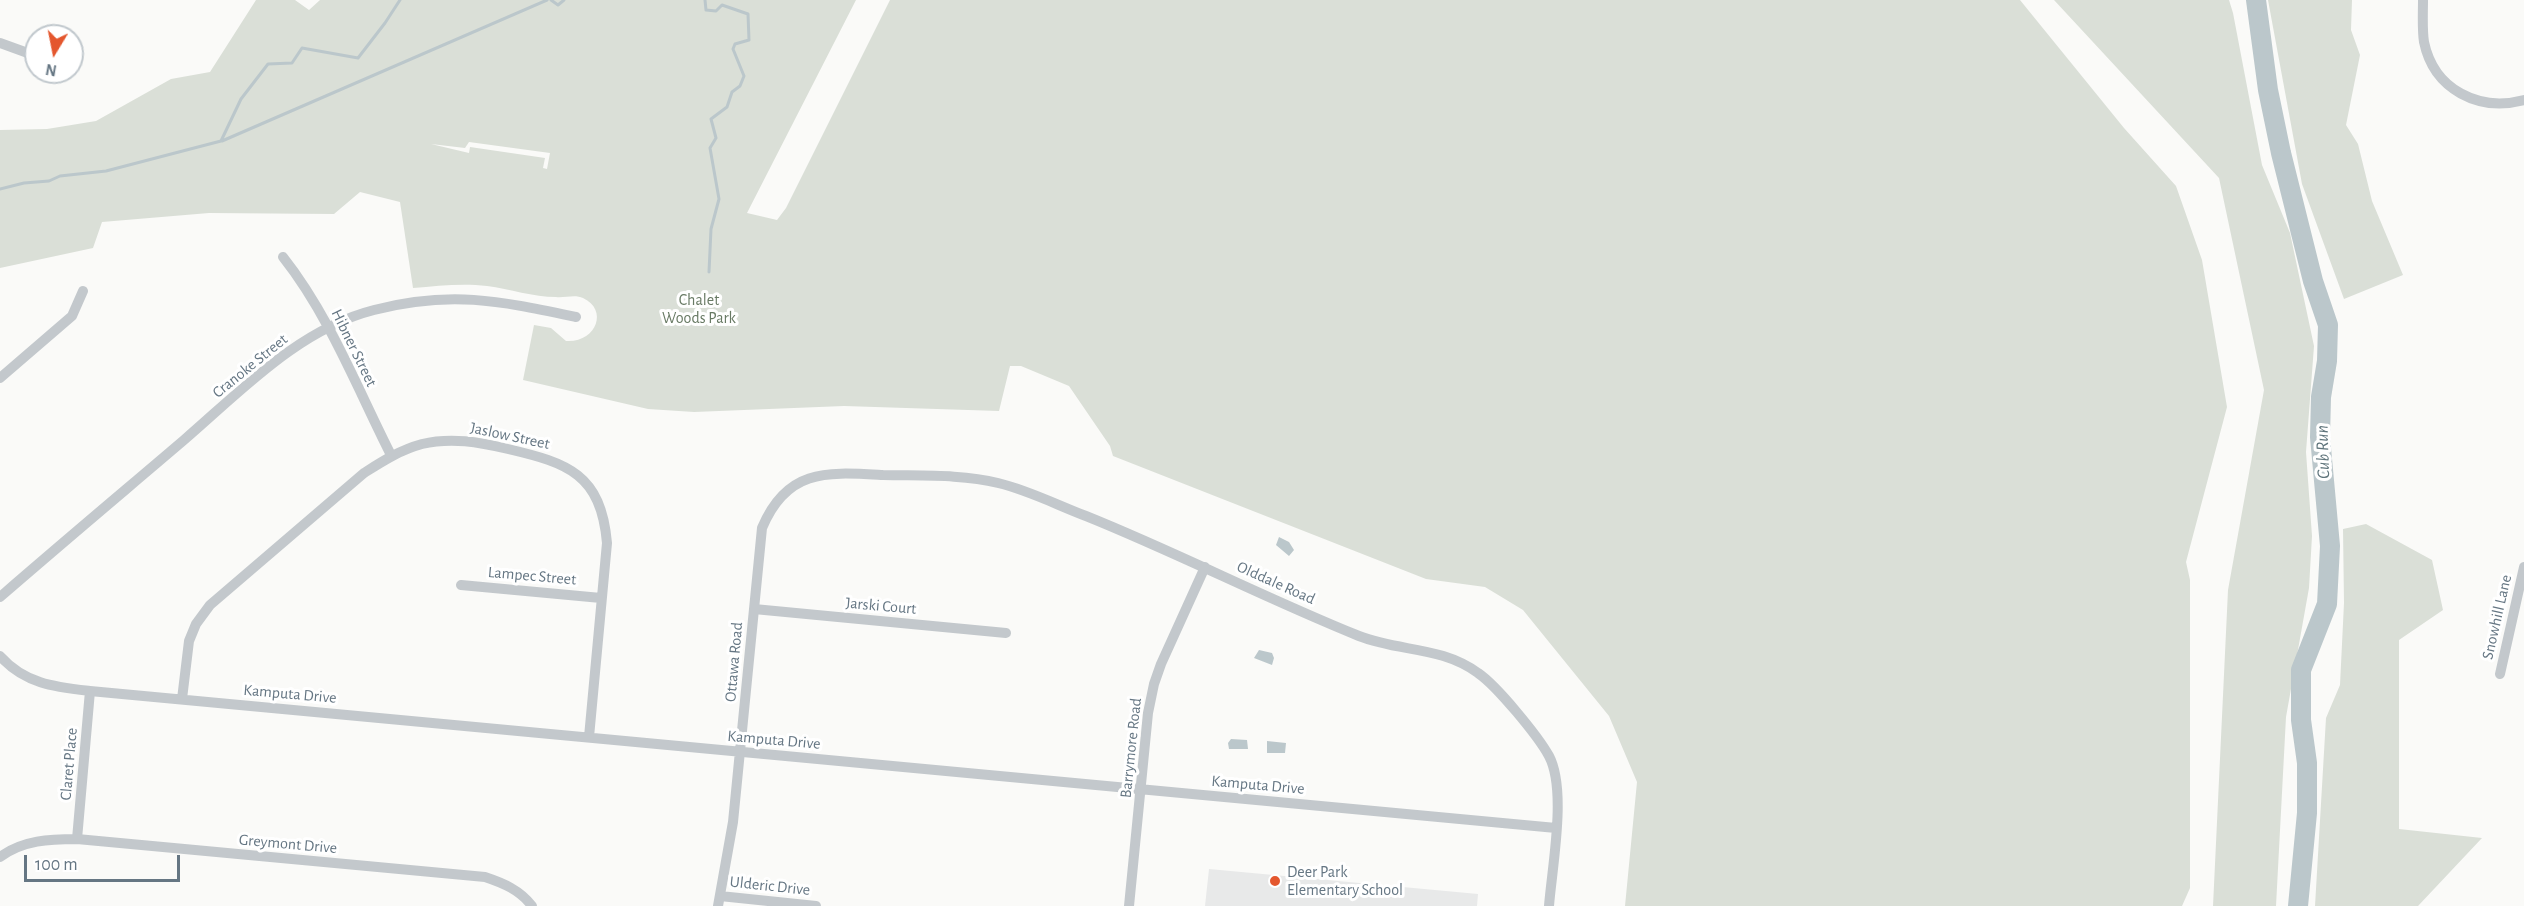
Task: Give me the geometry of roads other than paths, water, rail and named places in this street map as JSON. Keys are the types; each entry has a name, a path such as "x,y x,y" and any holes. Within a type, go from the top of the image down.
{"street":[{"path":"2423,0 2425,44 2431,63 2442,79 2453,89 2479,102 2495,104 2524,100"},
{"path":"0,43 24,52"},
{"name":"Hibner Street","path":"283,258 300,279 327,328 391,455"},
{"path":"0,378 65,324 77,308 83,291"},
{"name":"Cranoke Street","path":"0,597 275,362 327,328 373,310 446,298 496,301 576,317"},
{"name":"Jaslow Street","path":"182,699 189,641 196,624 210,605 364,473 391,455 431,442 466,441 546,458 570,469 593,492 605,519 607,543 589,737"},
{"name":"Olddale Road","path":"809,477 836,473 971,478 997,482 1125,532 1361,636 1438,653 1458,660 1479,673 1499,692 1550,758 1558,787 1549,906"},
{"name":"Ottawa Road","path":"719,901 733,822 761,535 768,513 785,491 809,477"},
{"name":"Barrymore Road","path":"1129,906 1148,713 1154,684 1205,567"},
{"name":"Snowhill Lane","path":"2500,674 2524,567"},
{"name":"Lampec Street","path":"461,585 601,598"},
{"name":"Jarski Court","path":"754,609 1006,633"},
{"name":"Kamputa Drive","path":"0,656 24,677 37,683 90,691 1556,828"},
{"name":"Claret Place","path":"77,839 90,691"},
{"name":"Greymont Drive","path":"0,857 27,843 45,839 77,839 485,878 501,882 516,890 532,906"},
{"name":"Ulderic Drive","path":"719,901 816,906"}],"waterway":[{"path":"0,189 24,183 49,181 60,176 106,171 221,141 241,99 268,64 292,63 302,48 358,58 400,0"},
{"path":"222,141 547,0"},
{"path":"551,0 558,5 564,0"},
{"path":"705,0 706,10 716,11 722,5 748,14 749,40 735,44 733,49 744,76 740,86 732,92 727,107 711,119 716,138 710,148 719,199 711,229 709,272"},
{"name":"Cub Run","path":"2256,0 2268,90 2281,153 2313,281 2328,325 2327,361 2321,397 2320,437 2330,546 2327,604 2301,670 2301,720 2307,763 2307,813 2298,906"}],"place":[{"name":"Deer Park Elementary School","path":"1275,881"}],"park label":[{"name":"Chalet Woods Park","path":"699,309"}]}
